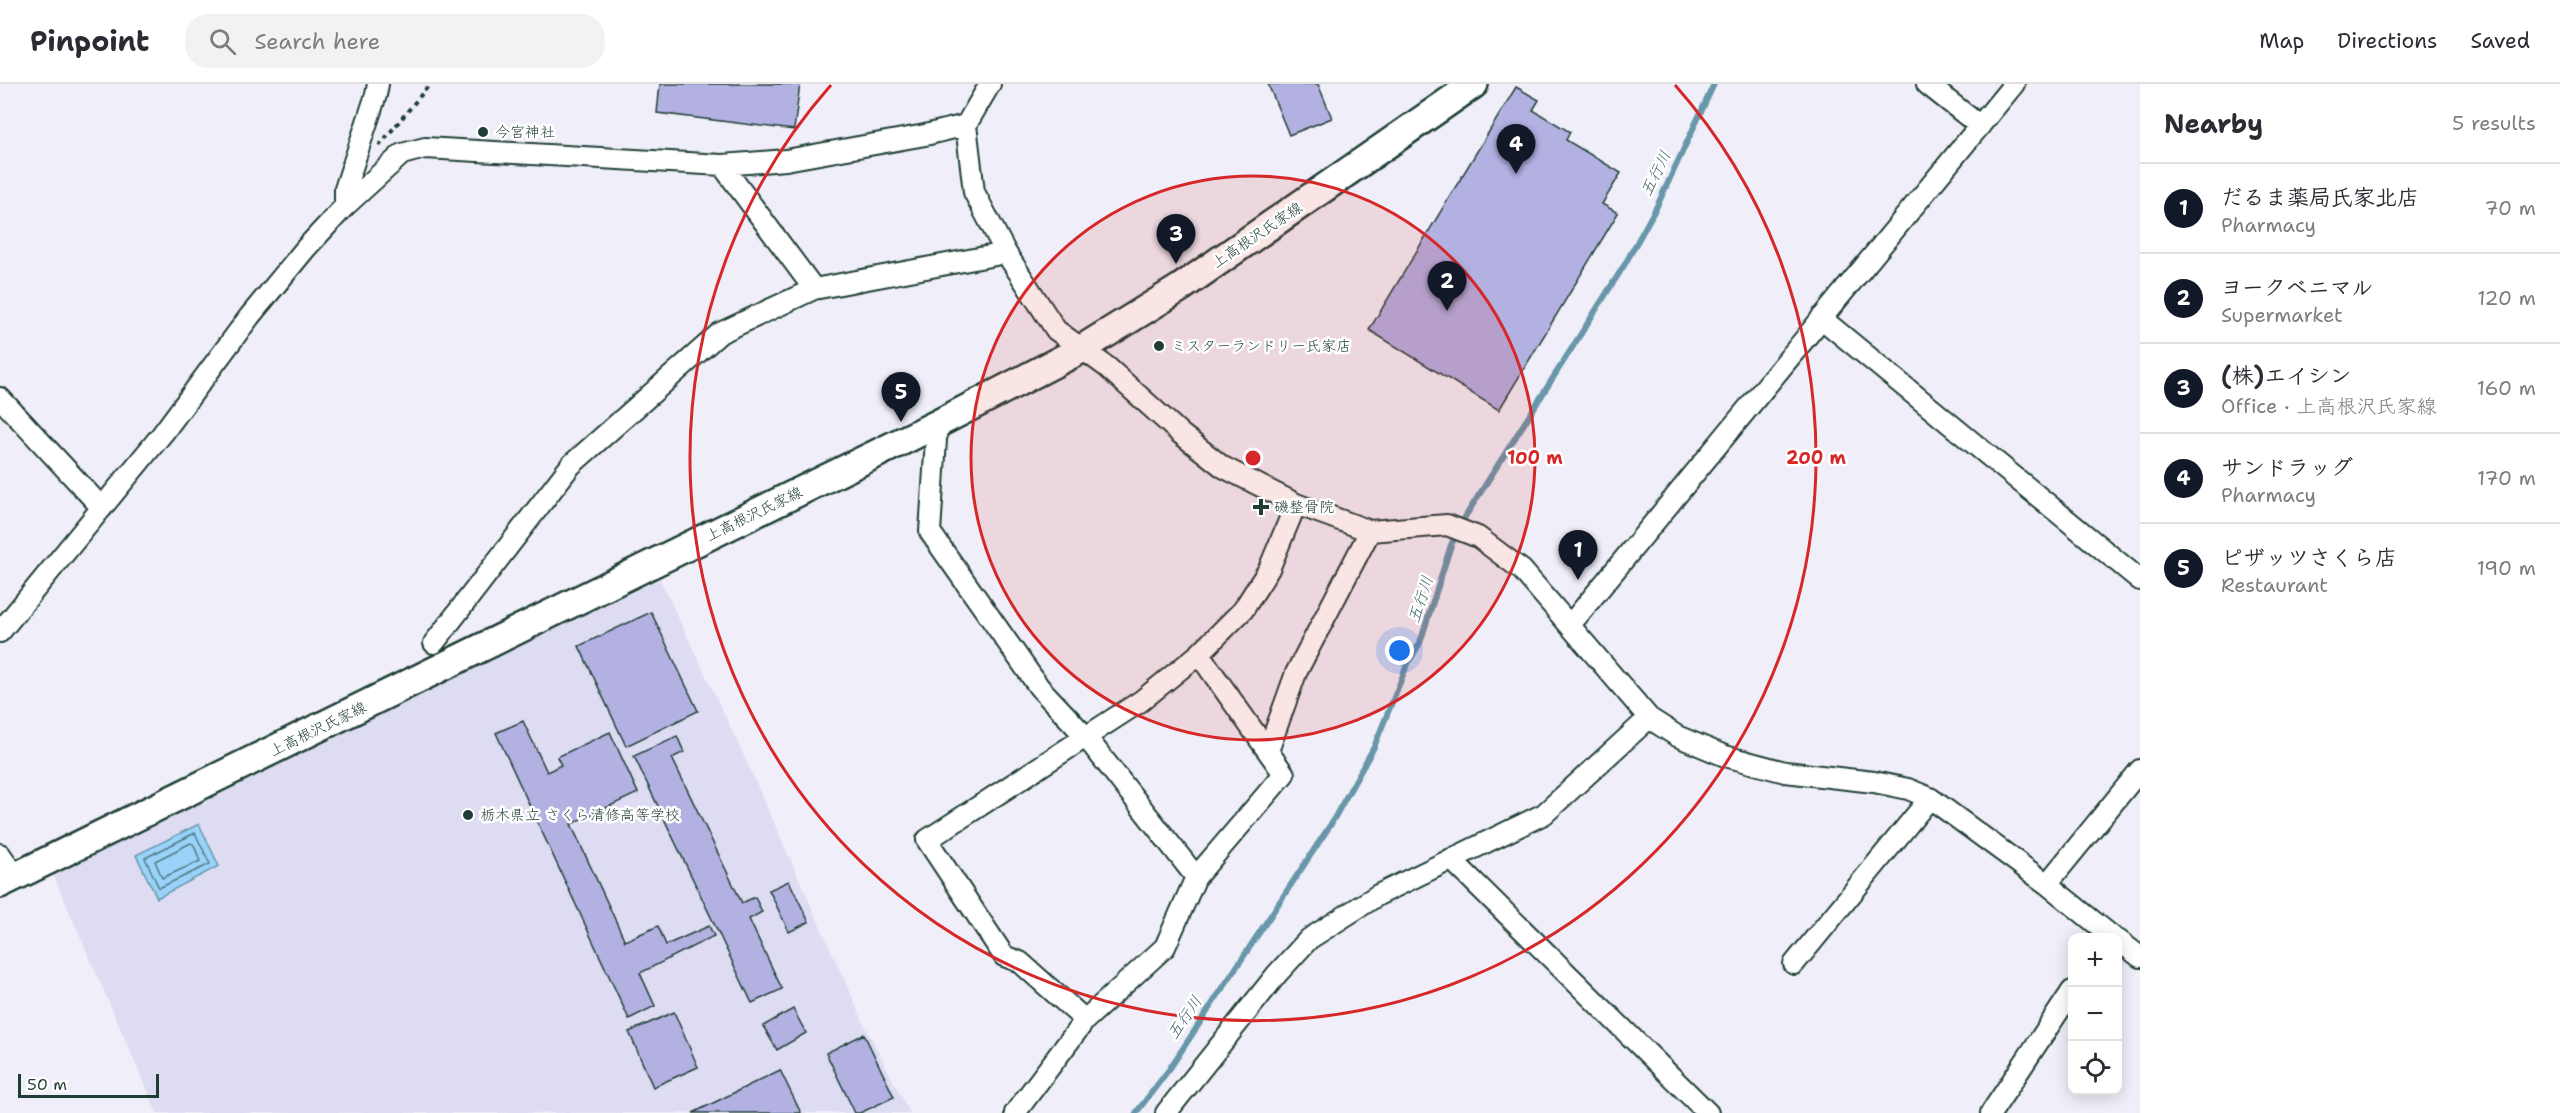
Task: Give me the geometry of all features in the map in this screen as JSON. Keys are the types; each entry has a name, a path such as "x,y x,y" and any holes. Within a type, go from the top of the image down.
{"main road":[{"name":"上高根沢氏家線","path":"8,880 937,424 1080,350 1180,288 1474,84"}],"street":[{"path":"345,206 345,189 378,84"},
{"path":"990,84 966,125 974,192 1006,253 1056,330 1080,350 1107,367 1181,435 1223,467 1296,504 1370,531 1447,525 1478,537 1522,570 1649,718 1677,735 1725,756 1785,772 1874,782 1908,789 1930,798 2047,884 2123,947"},
{"path":"1926,84 1980,126"},
{"path":"1570,625 2014,84"},
{"path":"0,632 163,433 250,316 306,248 345,206 402,154 425,148 722,165 786,160 925,135 966,125"},
{"path":"722,165 814,290"},
{"path":"434,643 571,465 720,333 814,290 1006,253"},
{"path":"1821,318 2140,580"},
{"path":"0,398 102,508"},
{"path":"937,424 930,532 1039,687 1086,736 1196,877"},
{"path":"1085,1020 1020,962 1004,956 927,840 1141,701 1200,654 1243,610 1269,569 1296,504"},
{"path":"1268,752 1296,673 1370,531"},
{"path":"1015,1113 1085,1020 1165,947 1196,877 1284,774 1200,654"},
{"path":"1174,1110 1277,974 1309,939 1378,895 1544,814 1649,718"},
{"path":"2047,884 2140,770"},
{"path":"1794,964 1930,798"},
{"path":"0,854 8,880"},
{"path":"1451,859 1708,1113"},
{"path":"1991,1113 2068,998"}],"path":[{"path":"373,154 430,84"}],"shaded area":[{"name":"栃木県立 さくら清修高等学校","path":"660,579 745,758 866,1028 910,1113 157,1113 52,872 354,722"}],"water":[{"path":"199,824 219,866 157,898 136,855"}],"building":[{"path":"660,84 800,84 794,130 657,113"},
{"path":"1268,84 1318,84 1332,118 1289,135"},
{"path":"1516,87 1539,100 1533,110 1570,132 1566,140 1621,173 1602,204 1618,213 1499,410 1369,330"},
{"path":"651,612 698,711 626,746 579,646"},
{"path":"523,721 547,772 561,765 557,757 610,732 638,793 571,824 625,941 658,926 666,945 709,926 714,936 640,973 655,1006 629,1019 496,733"},
{"path":"677,736 684,752 672,758 742,903 755,897 762,912 749,919 782,989 752,1003 634,756"},
{"path":"789,881 809,922 789,932 769,890"},
{"path":"793,1009 806,1033 777,1050 763,1026"},
{"path":"674,1012 698,1067 653,1087 629,1032"},
{"path":"864,1034 894,1097 860,1113 855,1113 826,1053"},
{"path":"780,1070 801,1113 693,1113"}],"waterway":[{"name":"五行川","path":"1136,1113 1170,1068 1331,824 1374,747 1407,665 1420,643 1451,545 1465,517 1625,264 1658,204 1714,84"}],"place":[{"name":"今宮神社","path":"483,132"},
{"name":"サンドラッグ","path":"1516,174"},
{"name":"(株)エイシン","path":"1176,264"},
{"name":"ヨークベニマル","path":"1447,311"},
{"name":"ミスターランドリー氏家店","path":"1159,346"},
{"name":"ピザッツさくら店","path":"901,422"},
{"name":"磯整骨院","path":"1261,507"},
{"name":"だるま薬局氏家北店","path":"1578,580"},
{"name":"栃木県立 さくら清修高等学校","path":"468,815"}]}
